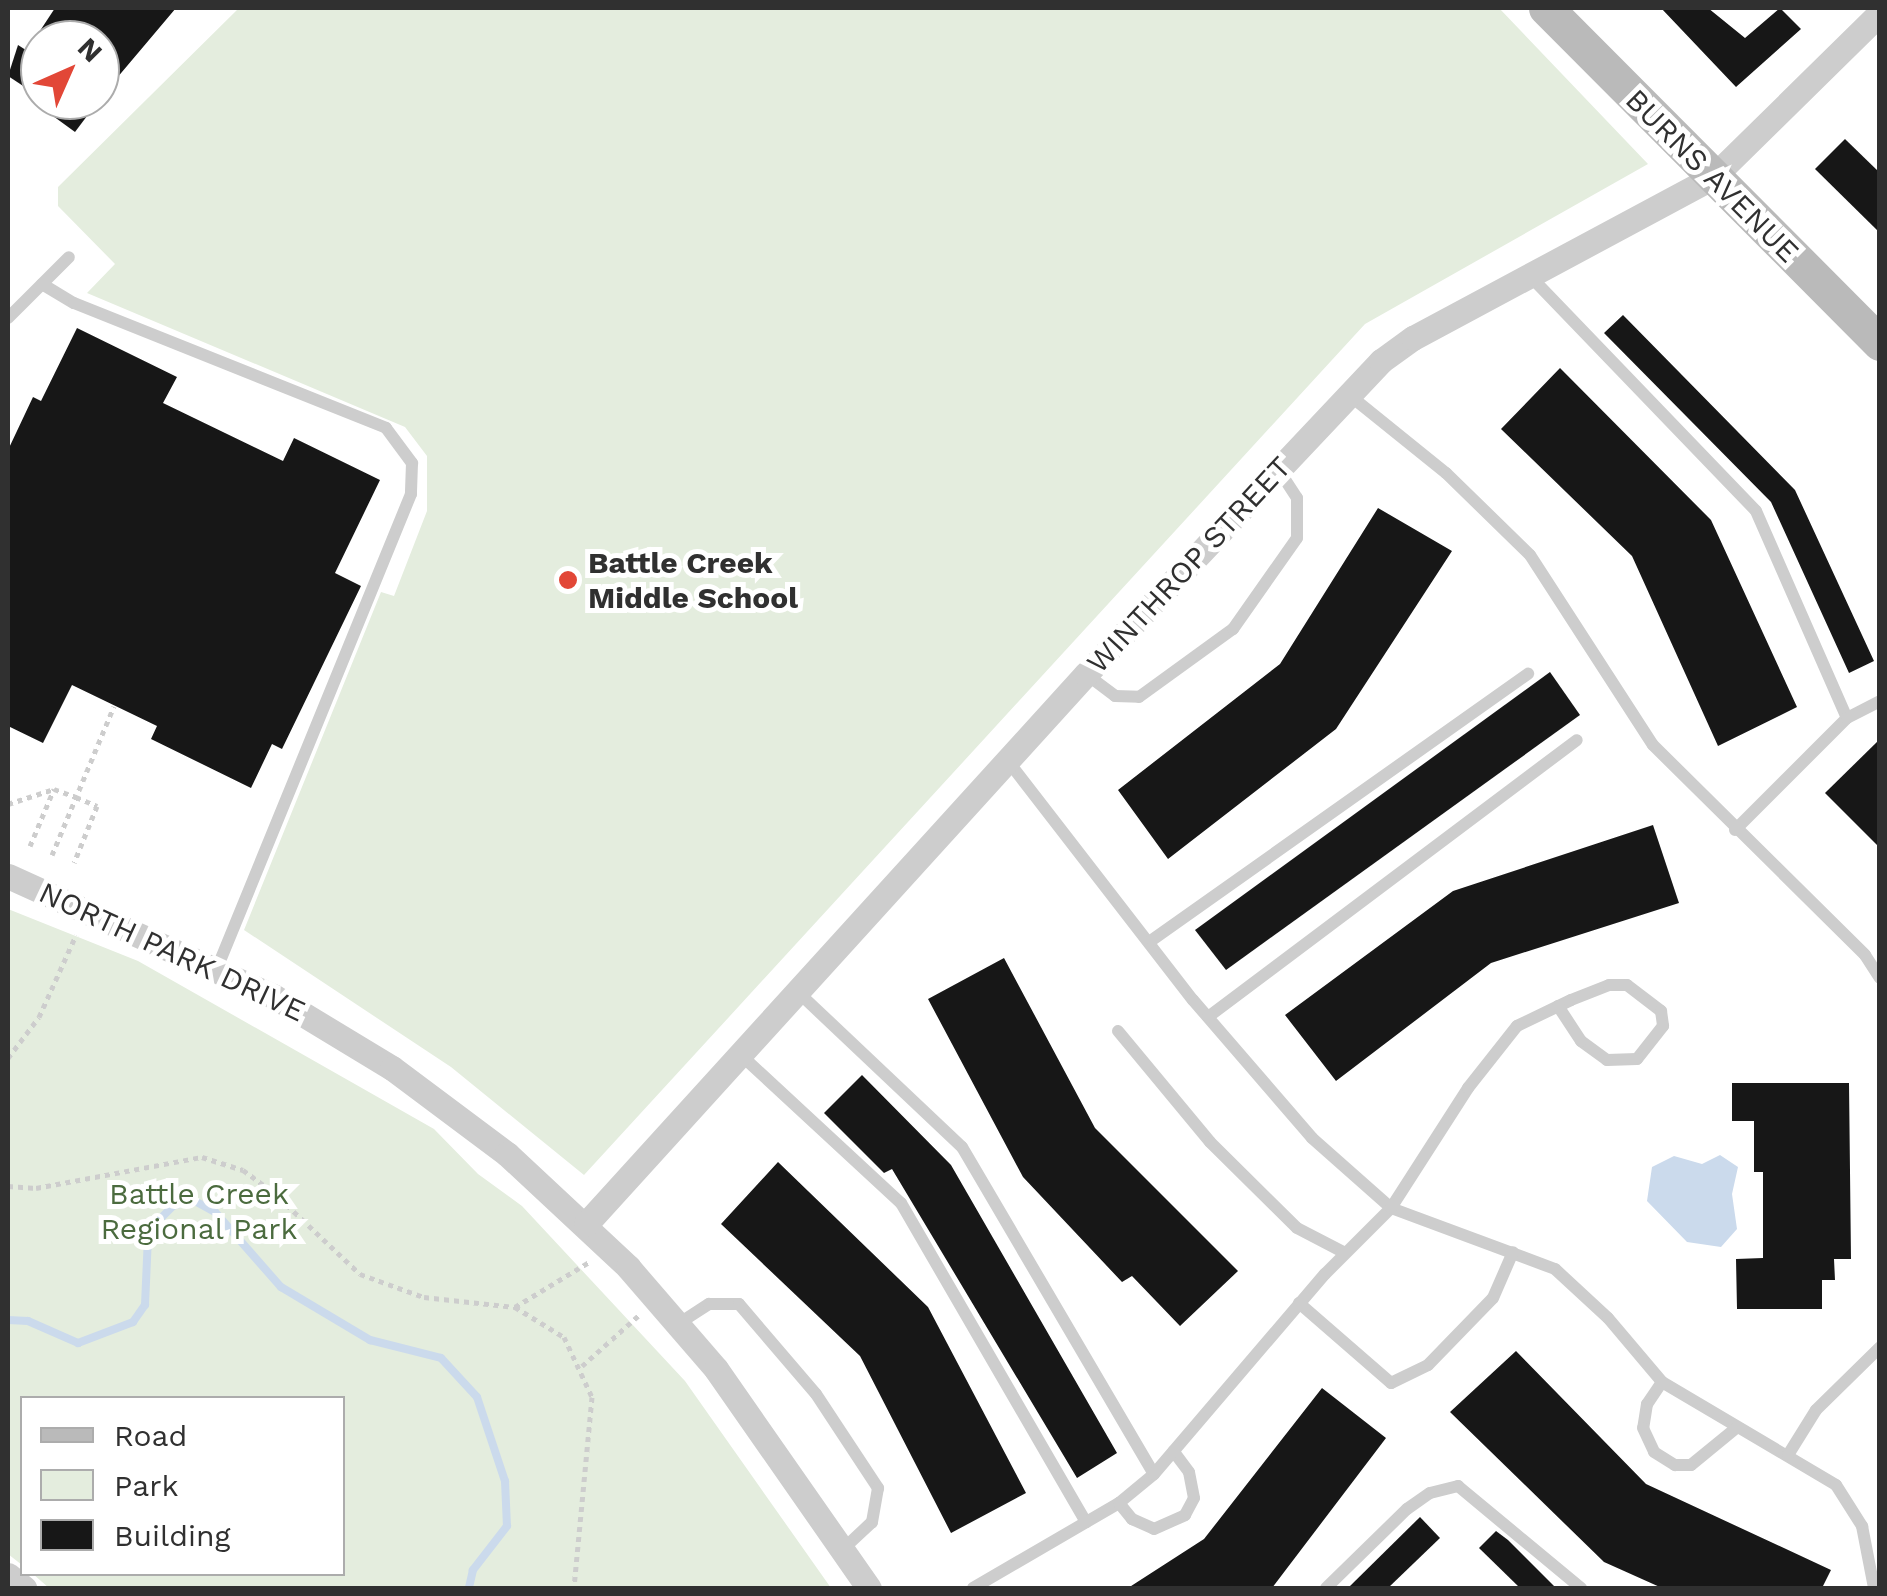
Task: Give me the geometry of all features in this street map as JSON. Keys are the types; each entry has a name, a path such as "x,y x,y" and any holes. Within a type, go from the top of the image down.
{"street":[{"name":"BURNS AVENUE","path":"1546,8 1880,343"},
{"name":"WINTHROP STREET","path":"586,1224 1086,674 1348,394 1414,338 1712,178 1880,12"},
{"name":"NORTH PARK DRIVE","path":"8,876 218,966 392,1068 507,1154 586,1224 678,1324 761,1427 869,1588"},
{"path":"8,1575 24,1588"}],"lane":[{"path":"8,318 70,257"},
{"path":"1529,275 1756,511 1847,718"},
{"path":"42,284 74,303 386,428 412,463 411,494 218,966"},
{"path":"1348,394 1446,474 1530,555 1653,745 1734,830 1865,955 1880,978"},
{"path":"1086,674 1115,696 1138,697 1233,629 1297,538 1297,498 1278,469"},
{"path":"1152,940 1528,674"},
{"path":"1734,830 1847,718 1880,701"},
{"path":"1208,1017 1577,740"},
{"path":"1008,761 1152,940 1208,1017 1312,1138 1391,1208 1554,1270 1608,1318 1662,1382 1735,1429 1836,1485 1862,1526 1876,1571 1874,1588"},
{"path":"1865,955 1880,948"},
{"path":"973,1588 1119,1504 1154,1474 1299,1303 1391,1208 1468,1088 1517,1026 1558,1006 1609,985 1628,984 1660,1011 1663,1026 1637,1059 1608,1060 1582,1041 1558,1006"},
{"path":"799,992 962,1146 1154,1474"},
{"path":"1118,1032 1210,1142 1297,1228 1345,1254"},
{"path":"742,1056 901,1203 1086,1522"},
{"path":"1299,1303 1391,1383 1428,1365 1493,1298 1513,1252"},
{"path":"678,1324 709,1304 739,1304 816,1394 878,1488 872,1522 843,1549"},
{"path":"1788,1455 1816,1410 1880,1347"},
{"path":"1662,1382 1647,1404 1643,1428 1654,1452 1675,1465 1691,1465 1735,1429"},
{"path":"1119,1504 1132,1519 1154,1529 1185,1515 1194,1498 1189,1472 1173,1451"},
{"path":"1326,1588 1407,1509 1430,1493 1458,1486 1581,1588"}],"path":[{"path":"52,855 114,706"},
{"path":"30,846 54,789"},
{"path":"8,804 54,789 97,806 74,863"},
{"path":"8,1058 39,1017 78,930"},
{"path":"8,1186 36,1188 202,1157 243,1170 272,1191 360,1274 424,1297 514,1307 564,1337 582,1366 592,1397 574,1588"},
{"path":"514,1307 588,1263"},
{"path":"582,1366 656,1298"}],"green space":[{"name":"Battle Creek Middle School","path":"239,8 1499,8 1648,164 1365,324 584,1175 451,1067 244,930 381,592 394,596 427,511 427,456 405,427 87,293 115,264 58,206 58,187"},
{"name":"Battle Creek Regional Park","path":"8,909 138,961 434,1129 478,1174 522,1206 685,1381 831,1588 49,1588 35,1576 345,1576 345,1396 20,1396 20,1563 8,1554"}],"water":[{"path":"1720,1155 1738,1167 1732,1194 1737,1229 1721,1247 1687,1242 1647,1201 1652,1167 1674,1156 1702,1164"}],"building":[{"path":"55,8 176,8 120,74 120,20 47,20"},
{"path":"1661,8 1708,8 1745,38 1780,8 1801,29 1736,87"},
{"path":"18,45 20,84 8,76"},
{"path":"58,120 84,120 75,132"},
{"path":"1845,139 1880,173 1880,233 1815,169"},
{"path":"1623,315 1795,490 1874,661 1849,673 1771,502 1604,333"},
{"path":"77,328 177,377 163,403 283,461 294,438 380,480 335,573 361,586 282,749 272,744 251,788 151,739 157,726 72,685 43,743 8,726 8,450 33,397 41,401"},
{"path":"1560,368 1711,520 1797,707 1718,746 1632,556 1501,429"},
{"path":"1378,508 1452,551 1336,729 1168,859 1118,790 1280,664"},
{"path":"1550,672 1580,715 1226,970 1195,930"},
{"path":"1880,739 1880,848 1825,793"},
{"path":"1653,825 1679,903 1491,963 1336,1081 1285,1015 1453,891"},
{"path":"1004,958 1095,1128 1238,1271 1180,1326 1132,1276 1122,1282 1023,1177 928,999"},
{"path":"862,1075 951,1165 1117,1453 1077,1478 892,1169 884,1173 824,1113"},
{"path":"1732,1083 1849,1083 1851,1259 1834,1259 1835,1280 1822,1280 1822,1309 1737,1309 1736,1259 1763,1258 1763,1172 1754,1172 1754,1121 1732,1121"},
{"path":"778,1162 928,1307 1026,1493 951,1533 860,1356 721,1224"},
{"path":"1516,1351 1646,1484 1831,1570 1822,1588 1662,1588 1604,1562 1450,1412"},
{"path":"1322,1388 1386,1438 1272,1588 1128,1588 1204,1539"},
{"path":"1420,1517 1440,1538 1388,1588 1348,1588"},
{"path":"1496,1531 1556,1588 1520,1588 1479,1548"}],"waterway":[{"path":"8,1320 28,1321 78,1343 133,1322 145,1305 148,1235 157,1222 173,1206 193,1200 215,1212 281,1287 370,1340 441,1358 477,1397 505,1481 507,1526 473,1570 469,1588"}],"place":[{"name":"Battle Creek Middle School","path":"568,580"}]}
